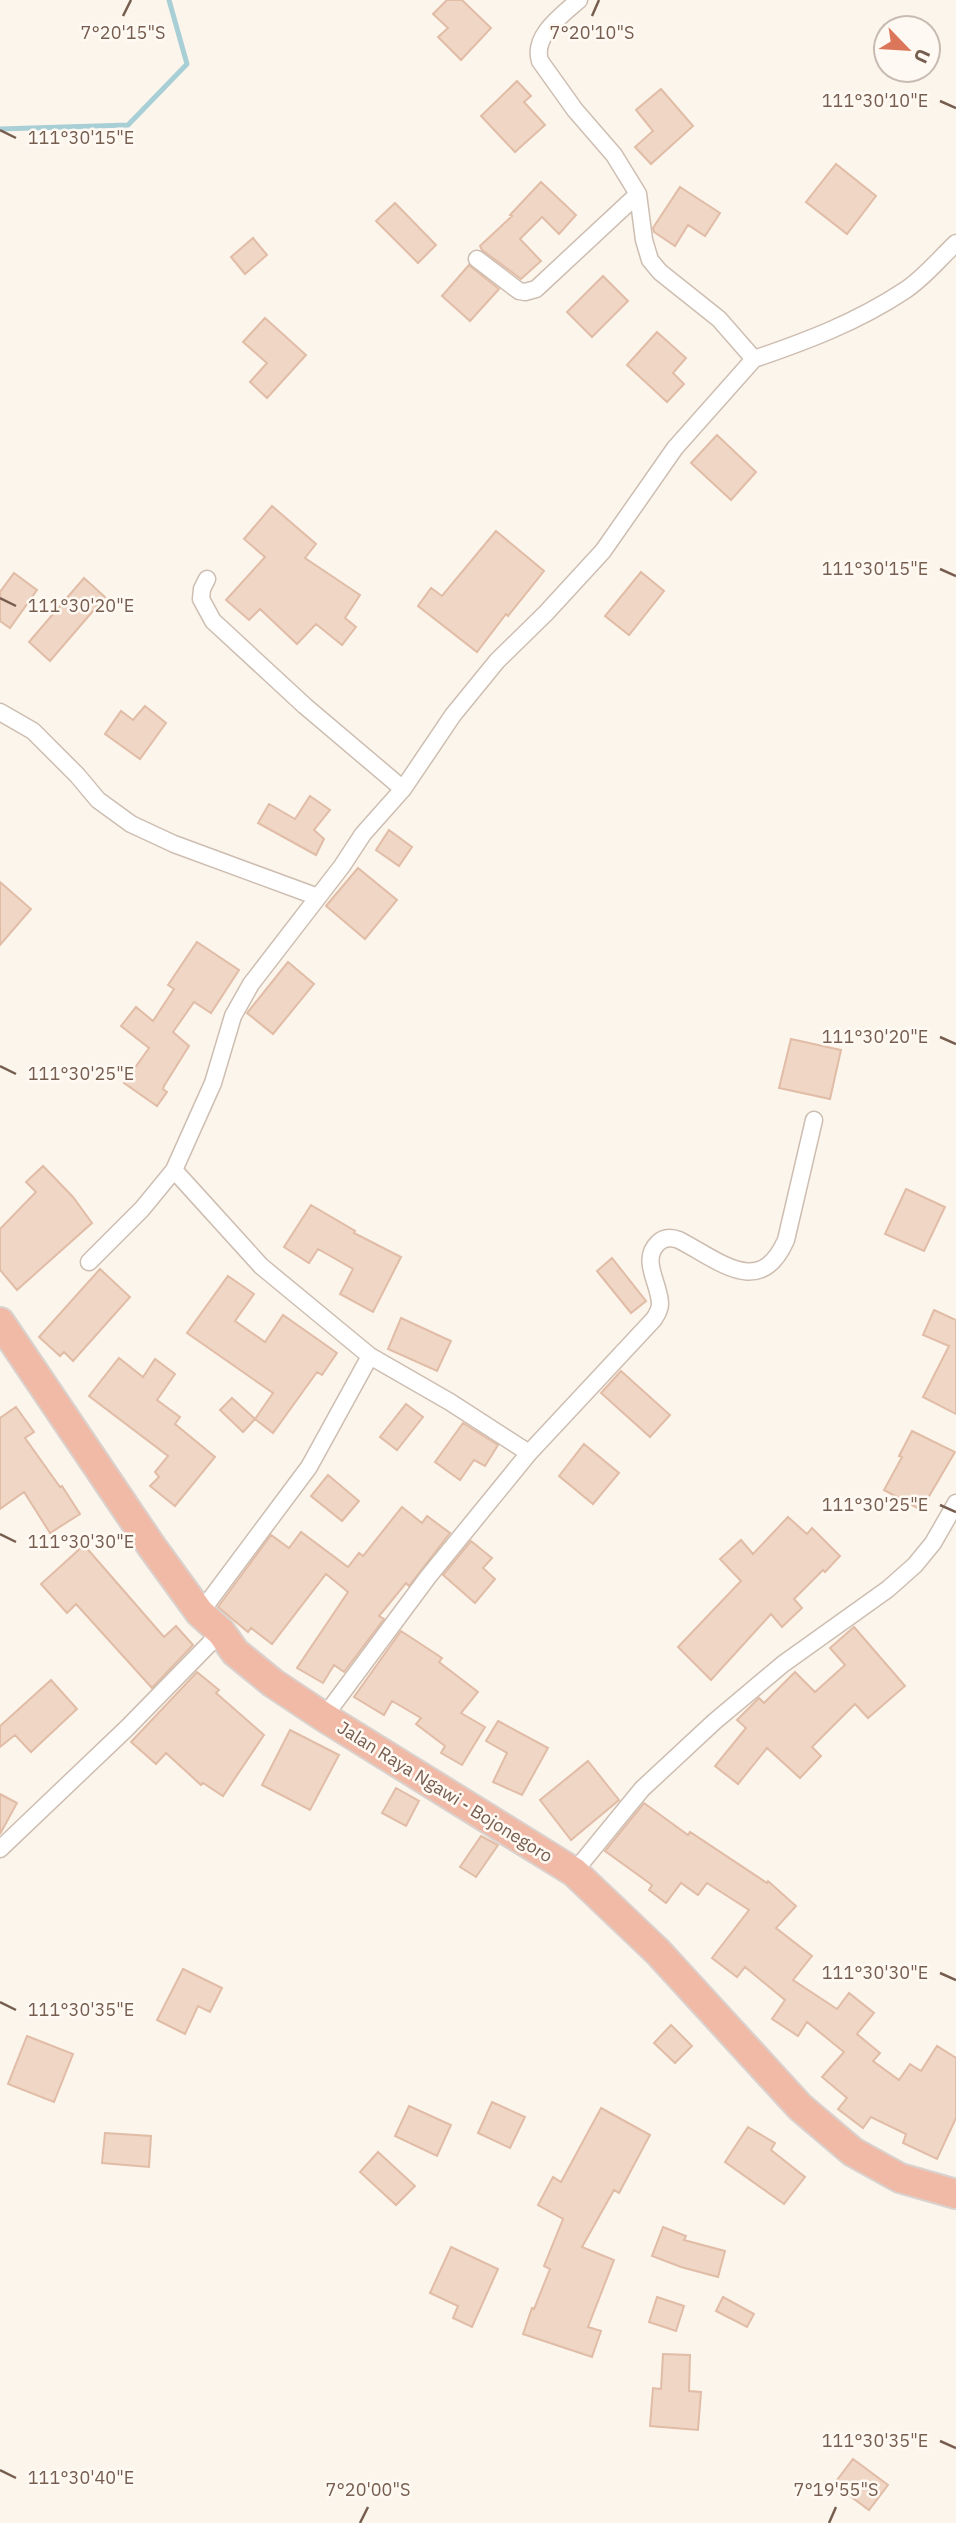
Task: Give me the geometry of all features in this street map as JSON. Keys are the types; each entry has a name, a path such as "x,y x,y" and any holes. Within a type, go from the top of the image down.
{"highway":[{"name":"Jalan Raya Ngawi - Bojonegoro","path":"0,1322 200,1613 221,1633 235,1652 263,1676 324,1717 574,1872 658,1952 800,2107 853,2152 900,2178 956,2194"}],"street":[{"path":"579,0 539,42 537,54 540,61 575,110 614,155 638,194 644,240 650,260 660,272 719,319 754,359"},
{"path":"477,259 519,291 536,289 638,194"},
{"path":"89,1262 142,1209 174,1170 213,1083 233,1016 251,984 342,866 363,834 403,789 453,715 497,661 603,551 675,448 754,359 803,343 862,316 906,290 956,243"},
{"path":"207,579 201,599 213,621 305,706 403,789"},
{"path":"0,712 33,731 98,800 131,824 174,844 318,897"},
{"path":"324,1717 428,1577 529,1452 658,1313 660,1301 650,1258 660,1241 673,1238 727,1265 750,1273 768,1268 780,1254 786,1240 814,1119"},
{"path":"174,1170 261,1266 370,1356 529,1452"},
{"path":"200,1613 309,1467 370,1356"},
{"path":"574,1872 642,1789 714,1722 783,1664 888,1589 915,1565 933,1543 956,1503"},
{"path":"0,1849 127,1728 221,1633"}],"building":[{"path":"447,0 462,0 491,28 461,60 438,37 448,28 433,14"},
{"path":"517,81 531,96 524,102 545,125 515,152 481,116"},
{"path":"661,89 693,126 651,164 635,147 653,131 636,110"},
{"path":"836,164 876,196 847,234 806,202"},
{"path":"541,182 576,215 559,234 542,217 520,239 541,261 521,279 480,246 512,216 510,215"},
{"path":"680,187 720,213 705,236 688,225 675,246 654,232 653,228"},
{"path":"395,203 436,245 418,263 376,221"},
{"path":"253,238 267,255 245,274 231,257"},
{"path":"469,265 499,289 470,321 442,296"},
{"path":"603,276 628,301 592,337 567,312"},
{"path":"265,318 306,355 267,398 250,382 267,363 243,342"},
{"path":"657,332 686,358 673,373 684,384 667,402 627,365"},
{"path":"717,435 756,472 731,500 691,463"},
{"path":"272,506 316,544 305,558 360,595 345,618 356,627 342,645 316,624 297,644 260,609 249,620 226,600 265,557 244,539"},
{"path":"496,531 544,571 477,652 418,606 431,588 442,596"},
{"path":"641,572 664,591 629,635 605,616"},
{"path":"14,573 37,590 10,628 0,621 0,592"},
{"path":"84,578 105,597 50,661 29,642"},
{"path":"145,706 166,723 140,759 105,734 121,711 133,720"},
{"path":"310,796 330,810 314,830 324,839 316,855 258,823 269,804 295,819"},
{"path":"389,830 412,847 399,866 376,850"},
{"path":"358,868 397,900 365,939 326,906"},
{"path":"0,882 31,909 0,945"},
{"path":"197,942 239,970 211,1013 194,1002 173,1032 189,1046 164,1086 163,1089 167,1092 157,1106 124,1083 149,1048 121,1026 136,1007 153,1021 174,989 168,985"},
{"path":"288,962 314,984 273,1034 247,1013"},
{"path":"791,1039 841,1050 830,1099 779,1088"},
{"path":"43,1166 73,1197 92,1223 17,1290 0,1270 0,1229 36,1192 26,1182"},
{"path":"906,1189 945,1207 924,1251 885,1234"},
{"path":"311,1205 355,1231 354,1233 401,1257 373,1312 340,1294 353,1269 318,1249 309,1263 284,1247"},
{"path":"612,1258 646,1301 631,1313 597,1271"},
{"path":"100,1269 130,1297 73,1361 64,1352 60,1356 39,1337"},
{"path":"228,1276 254,1294 235,1321 265,1342 283,1315 337,1353 322,1375 317,1372 273,1433 255,1419 273,1393 187,1333"},
{"path":"934,1310 956,1320 956,1414 923,1397 949,1346 923,1335"},
{"path":"401,1318 451,1341 437,1371 388,1349"},
{"path":"119,1358 143,1377 155,1359 175,1374 157,1400 180,1417 175,1424 215,1457 175,1506 150,1486 159,1477 155,1472 168,1456 89,1396"},
{"path":"621,1371 670,1415 650,1437 601,1393"},
{"path":"232,1398 255,1419 243,1432 220,1410"},
{"path":"406,1404 423,1417 397,1450 380,1437"},
{"path":"16,1407 34,1432 25,1438 80,1514 50,1533 24,1492 0,1509 0,1418"},
{"path":"463,1423 498,1445 485,1466 474,1460 460,1480 435,1462"},
{"path":"912,1431 955,1452 921,1510 884,1490 902,1457 899,1456"},
{"path":"584,1444 619,1473 593,1504 559,1476"},
{"path":"328,1475 359,1501 342,1521 311,1496"},
{"path":"402,1507 422,1523 427,1516 450,1533 409,1586 406,1583 379,1616 384,1619 344,1672 334,1665 323,1683 297,1668 348,1592 326,1574 272,1644 251,1628 248,1632 218,1607 271,1535 289,1548 301,1532 348,1567 359,1553 363,1556"},
{"path":"788,1517 807,1534 812,1528 840,1556 794,1599 802,1608 782,1627 771,1614 711,1680 678,1647 741,1581 720,1559 741,1540 753,1554"},
{"path":"471,1541 492,1558 483,1568 495,1579 475,1603 443,1575"},
{"path":"84,1545 164,1637 176,1626 193,1645 152,1688 76,1604 67,1613 41,1584"},
{"path":"854,1627 905,1686 868,1718 855,1704 812,1747 821,1756 800,1778 767,1748 738,1784 715,1766 746,1728 737,1720 759,1698 764,1703 795,1672 815,1692 845,1665 830,1648"},
{"path":"401,1631 442,1658 439,1662 478,1692 461,1713 485,1727 462,1765 441,1753 445,1746 416,1724 421,1718 392,1701 384,1715 354,1697"},
{"path":"197,1672 219,1690 216,1693 264,1735 223,1796 203,1783 201,1785 166,1753 156,1764 131,1742"},
{"path":"51,1680 77,1709 31,1752 15,1735 0,1747 0,1726"},
{"path":"498,1721 548,1748 522,1795 493,1782 507,1753 486,1741"},
{"path":"290,1730 339,1755 310,1810 262,1785"},
{"path":"588,1761 619,1800 571,1840 540,1800"},
{"path":"396,1788 419,1801 406,1826 382,1813"},
{"path":"0,1794 17,1803 0,1834"},
{"path":"644,1803 688,1835 690,1832 767,1883 768,1881 796,1906 776,1928 812,1956 793,1980 837,2009 849,1993 874,2013 857,2034 880,2053 873,2061 899,2080 910,2064 921,2071 937,2046 956,2058 956,2118 937,2159 903,2143 906,2134 871,2117 863,2128 838,2109 847,2098 822,2077 844,2052 807,2022 798,2036 772,2019 785,2000 745,1967 737,1977 712,1958 749,1910 707,1883 698,1895 681,1883 666,1903 649,1890 652,1885 605,1851"},
{"path":"481,1836 498,1845 476,1877 460,1867"},
{"path":"183,1969 222,1988 210,2012 198,2006 185,2034 157,2020"},
{"path":"671,2025 692,2046 675,2063 654,2043"},
{"path":"27,2036 73,2054 54,2102 8,2084"},
{"path":"492,2102 525,2117 510,2148 478,2133"},
{"path":"409,2106 451,2125 437,2156 395,2136"},
{"path":"601,2108 650,2135 619,2193 614,2190 582,2247 614,2260 588,2327 601,2331 592,2357 523,2334 550,2269 544,2266 563,2219 538,2205 553,2177 561,2182"},
{"path":"748,2127 775,2143 771,2150 805,2177 784,2204 725,2162"},
{"path":"105,2133 151,2136 149,2167 102,2163"},
{"path":"378,2152 415,2186 396,2205 360,2172"},
{"path":"663,2227 686,2236 684,2240 725,2251 718,2277 652,2256"},
{"path":"451,2247 498,2269 472,2327 453,2318 458,2306 430,2293"},
{"path":"657,2297 684,2306 676,2331 649,2322"},
{"path":"723,2297 754,2314 747,2327 716,2311"},
{"path":"663,2354 690,2355 689,2391 701,2392 698,2430 650,2426 653,2388 661,2389"},
{"path":"853,2459 888,2485 869,2510 834,2484"}],"waterway":[{"path":"0,129 128,125 187,64 169,0"}]}
